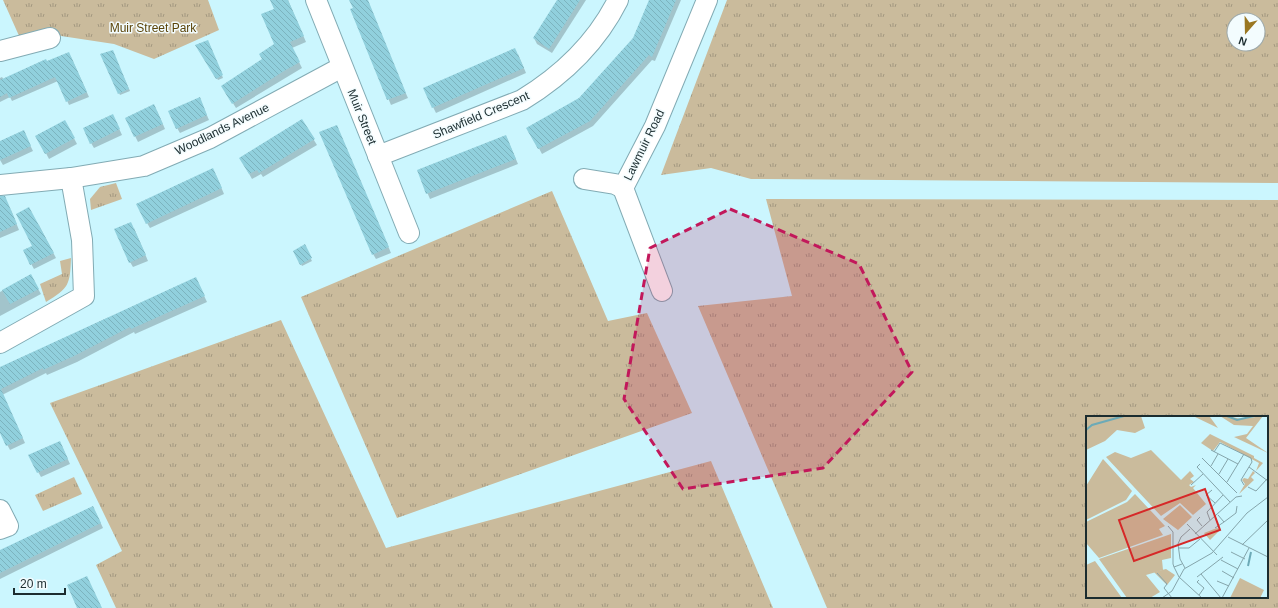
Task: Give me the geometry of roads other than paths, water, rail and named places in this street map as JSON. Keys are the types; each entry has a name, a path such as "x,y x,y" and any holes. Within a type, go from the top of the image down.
{"street":[{"name":"Muir Street","path":"316,0 409,233"},
{"name":"Shawfield Crescent","path":"378,156 522,100 543,87 562,73 593,41 618,0"},
{"name":"Lawmuir Road","path":"662,291 623,188 655,126 707,0"},
{"path":"0,51 50,38"},
{"name":"Woodlands Avenue","path":"0,185 71,178 144,166 210,138 342,68"},
{"path":"0,344 84,296 82,240 71,178"},
{"path":"584,179 615,184 623,188"},
{"path":"0,510 8,526 0,529"}],"park label":[{"name":"Muir Street Park","path":"153,28"}]}
